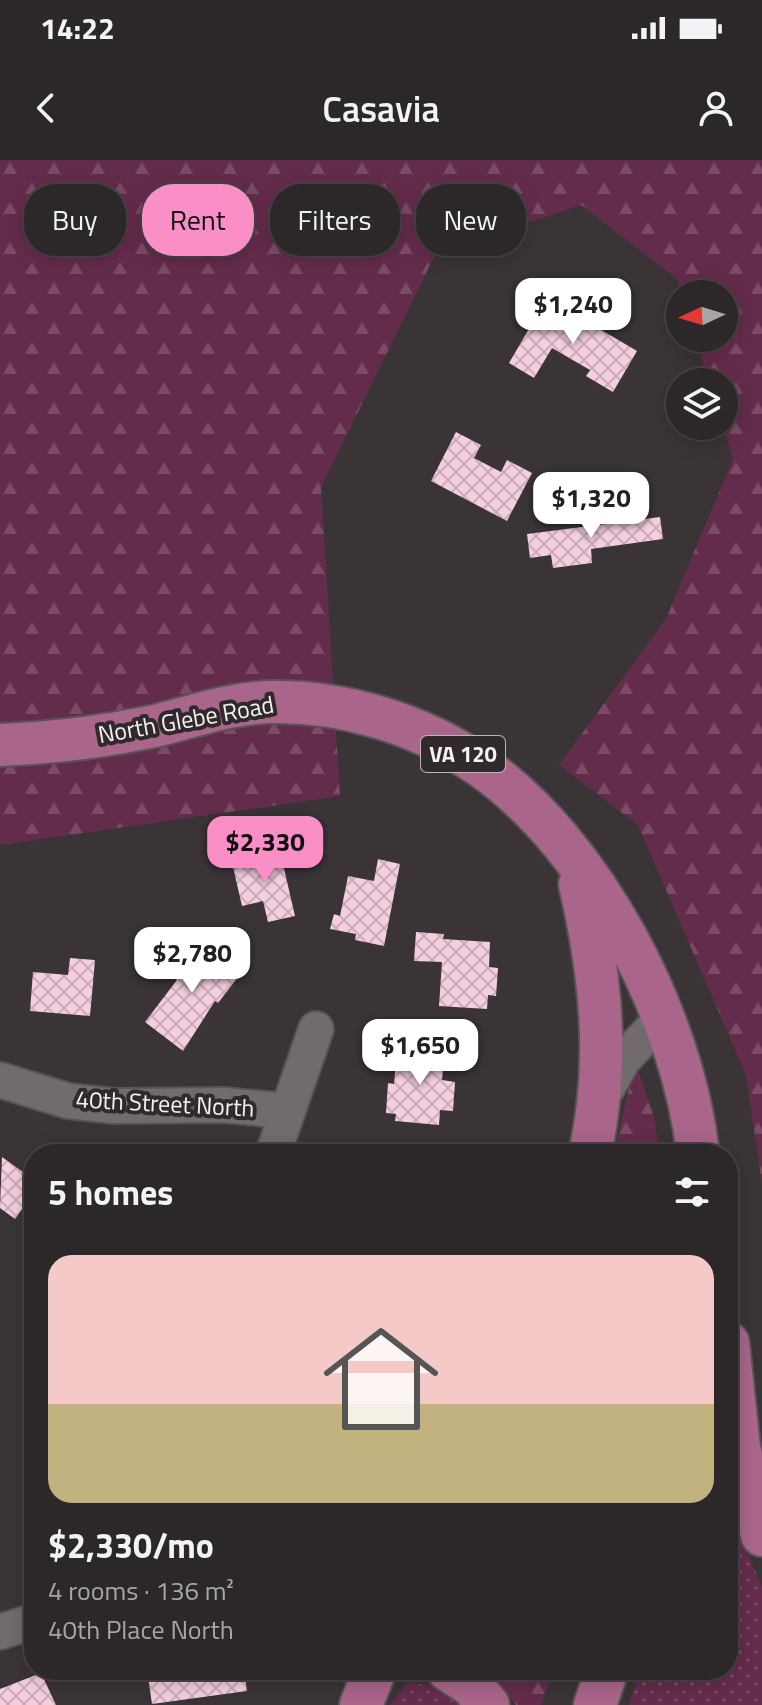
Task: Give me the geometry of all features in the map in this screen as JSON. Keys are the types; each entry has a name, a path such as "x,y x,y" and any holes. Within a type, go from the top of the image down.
{"main road":[{"name":"North Glebe Road","path":"0,745 123,732 250,704 304,703 340,707 416,731 479,764 524,802 576,863 619,928 663,1017 686,1091 696,1144"},
{"path":"576,863 601,996 604,1037 600,1101 592,1144"},
{"path":"738,1438 762,1535"},
{"path":"361,1705 371,1680"},
{"path":"463,1680 488,1705"},
{"path":"567,1705 576,1680"},
{"path":"595,1705 604,1680"}],"street":[{"path":"600,1101 623,1060 663,1017"},
{"path":"288,1111 316,1029"},
{"name":"40th Street North","path":"0,1080 68,1101 114,1106 224,1105 288,1111 276,1144"},
{"path":"0,1632 24,1624"}],"green space":[{"path":"0,160 762,160 762,1183 746,1075 638,825 559,765 666,619 733,459 727,440 738,440 738,368 705,368 699,352 738,352 738,280 677,280 581,205 526,223 526,184 416,184 416,256 435,256 321,487 340,796 0,845"},
{"path":"635,1062 654,1117 658,1144 616,1144"},
{"path":"738,1527 762,1588 762,1705 629,1705 637,1680 738,1680"},
{"path":"497,1680 550,1680 541,1705 516,1705"},
{"path":"407,1683 442,1686 462,1705 390,1705"}],"building":[{"path":"547,298 637,351 613,392 586,376 590,370 552,348 534,378 509,363"},
{"path":"456,432 481,445 474,458 501,472 507,460 532,473 507,521 431,481"},
{"path":"660,517 663,539 591,549 592,563 553,568 551,555 530,558 527,534"},
{"path":"279,847 295,916 268,922 263,901 242,906 233,867 244,864 243,856"},
{"path":"378,859 400,864 384,946 355,940 356,934 330,929 334,914 340,916 348,876 374,881"},
{"path":"416,932 444,934 443,939 490,942 489,967 498,968 496,996 488,995 487,1009 439,1006 442,962 414,961"},
{"path":"206,944 242,972 218,1003 215,1001 183,1051 145,1022 177,980 169,974 186,951 196,958"},
{"path":"70,958 95,960 90,1016 30,1011 33,972 68,975"},
{"path":"416,1046 445,1049 442,1080 455,1082 453,1111 440,1110 439,1125 395,1121 396,1114 386,1113 388,1083 394,1084 397,1051 415,1053"},
{"path":"2,1157 24,1173 24,1207 15,1219 0,1208"},
{"path":"24,1680 44,1680 56,1705 0,1705 0,1689"},
{"path":"148,1680 245,1680 247,1691 152,1704"}]}
